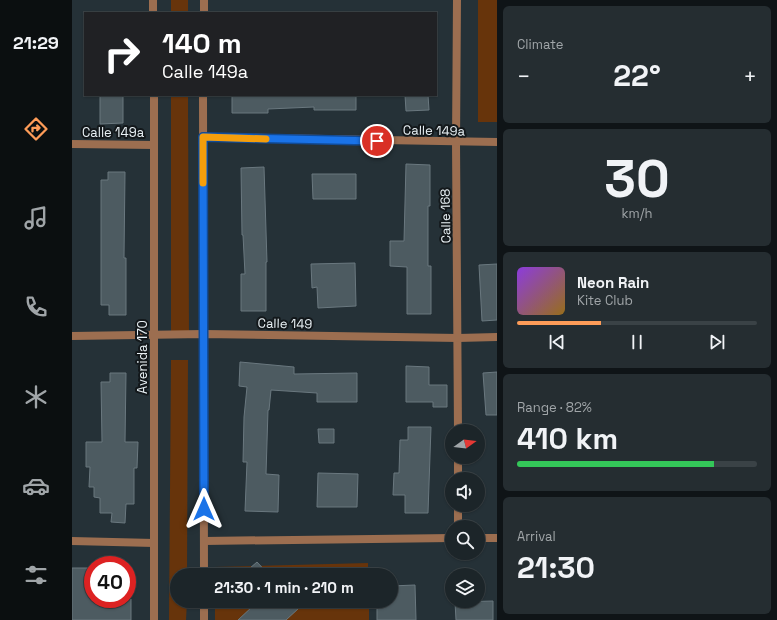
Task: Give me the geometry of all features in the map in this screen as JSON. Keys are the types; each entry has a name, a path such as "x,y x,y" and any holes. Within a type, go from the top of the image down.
{"street":[{"path":"153,0 153,12"},
{"path":"204,0 204,12"},
{"name":"Calle 168","path":"457,0 456,142 458,424"},
{"name":"Avenida 170","path":"154,96 154,620"},
{"path":"204,96 204,568"},
{"name":"Calle 149a","path":"203,137 497,142"},
{"name":"Calle 149a","path":"72,144 154,144"},
{"name":"Calle 149","path":"72,336 204,334 458,338 497,337"},
{"path":"204,540 445,538"},
{"path":"485,538 497,538"},
{"path":"72,541 154,543"},
{"path":"204,608 204,620"}],"shaded area":[{"path":"171,0 188,0 188,12 171,12"},
{"path":"478,0 497,0 497,122 478,122"},
{"path":"171,96 188,96 189,336 171,336"},
{"path":"171,360 188,360 187,568 170,568 170,608 187,608 186,620 169,620"},
{"path":"368,563 368,568 214,567"},
{"path":"215,608 369,608 369,620 215,620"}],"building":[{"path":"100,96 123,96 123,123 100,124"},
{"path":"232,96 356,96 356,110 314,110 314,107 268,109 268,113 232,113"},
{"path":"405,96 428,96 429,110 406,111"},
{"path":"406,164 430,165 428,266 431,266 431,314 407,314 407,267 390,266 390,241 404,241"},
{"path":"264,167 267,262 266,311 241,311 241,274 245,274 242,235 241,168"},
{"path":"108,172 125,172 124,258 126,258 126,315 109,315 109,305 101,305 101,180 108,180"},
{"path":"312,174 356,174 356,199 313,199"},
{"path":"355,263 356,306 318,308 317,287 312,288 311,264"},
{"path":"497,264 497,320 482,321 479,265"},
{"path":"240,362 294,367 294,374 357,373 357,402 317,402 317,393 271,390 268,410 266,474 279,475 278,512 245,511 247,462 243,462 244,417 247,387 239,386"},
{"path":"406,366 429,367 429,385 447,385 447,407 433,407 433,402 406,402"},
{"path":"497,372 497,415 486,415 483,373"},
{"path":"110,373 126,373 125,442 138,442 137,468 134,468 134,504 126,504 125,523 111,522 112,513 100,513 100,498 94,497 94,487 89,487 90,467 86,467 86,442 102,442 101,382 110,382"},
{"path":"408,427 431,427 428,513 405,513 405,495 393,495 394,473 399,473 400,440 408,440"},
{"path":"318,429 334,429 334,443 319,443"},
{"path":"318,473 358,474 357,507 317,507"},
{"path":"257,562 263,568 250,568"},
{"path":"72,568 84,568 84,608 131,608 131,620 72,620"},
{"path":"415,585 416,620 377,620 377,608 398,608 398,586"},
{"path":"485,601 493,601 493,620 456,620 455,608 485,608"},
{"path":"251,608 299,608 286,620 238,620"}],"slow traffic":[{"path":"203,183 203,137 266,139"}],"route":[{"path":"204,509 203,137 377,141"}]}
